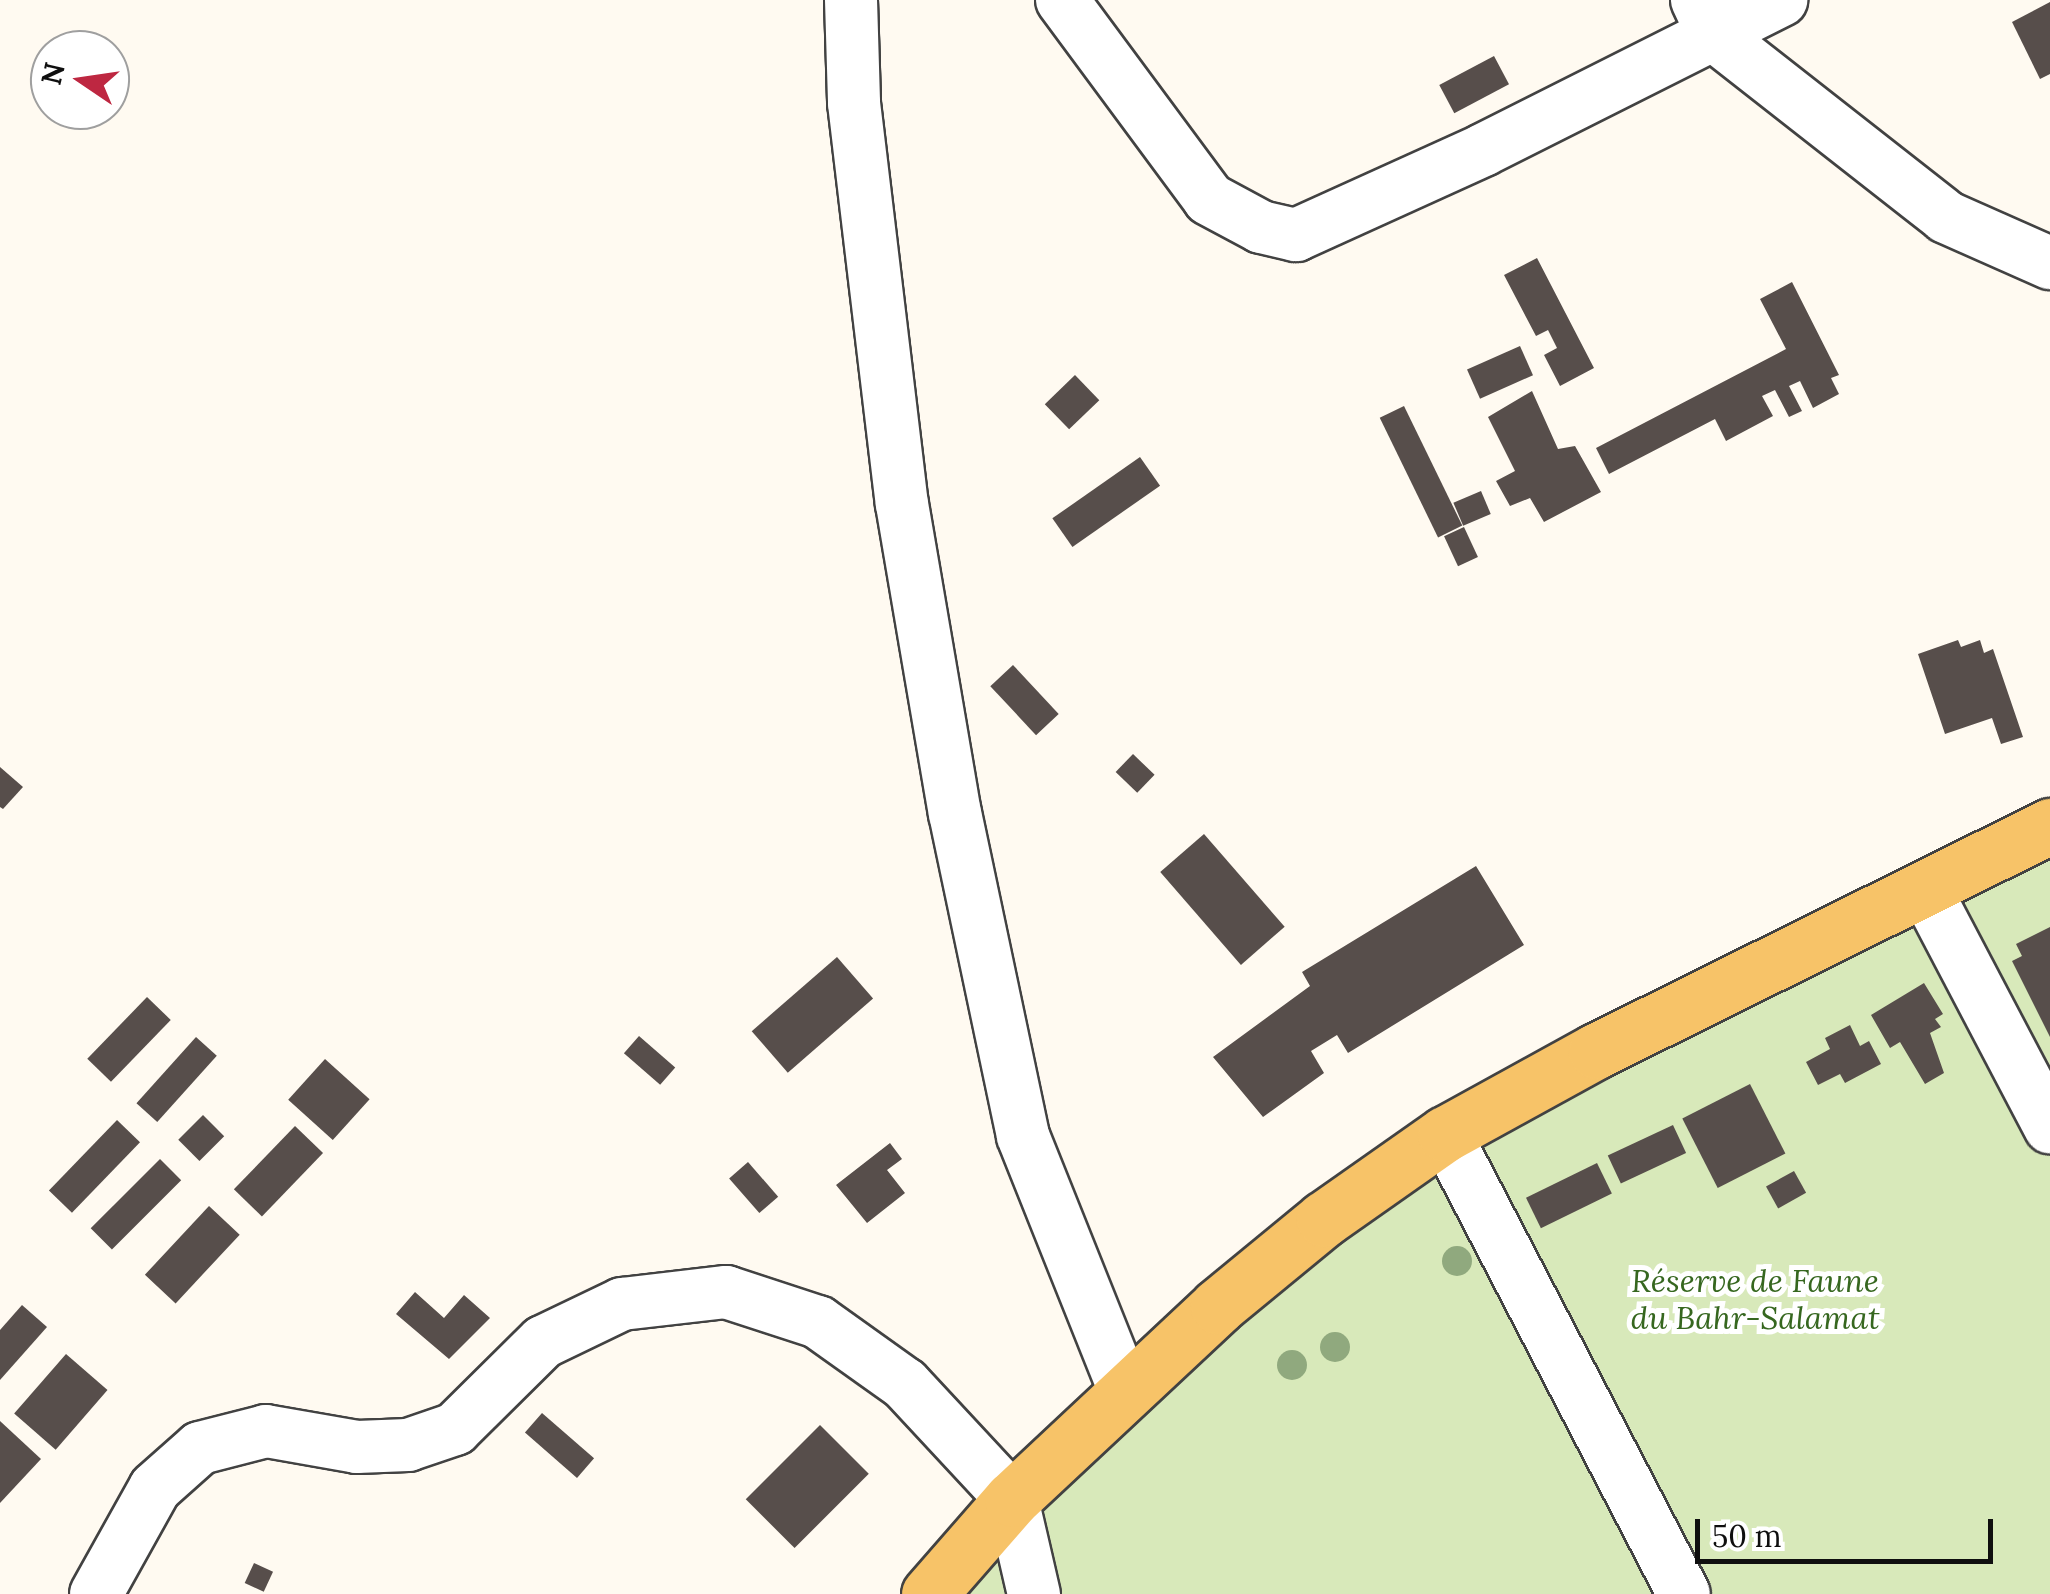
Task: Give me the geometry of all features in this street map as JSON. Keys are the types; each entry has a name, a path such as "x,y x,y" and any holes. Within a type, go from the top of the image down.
{"main road":[{"path":"929,1594 1012,1499 1126,1392 1324,1219 1444,1134 1596,1051 1926,891 2050,826"}],"street":[{"path":"852,0 854,103 902,504 955,813 1023,1136 1126,1392"},
{"path":"1062,0 1210,199 1261,227 1296,235 1705,17 1781,0"},
{"path":"1705,17 1946,217 2050,264"},
{"path":"1926,891 2050,1127"},
{"path":"1444,1134 1684,1594"},
{"path":"96,1594 154,1488 200,1448 266,1431 357,1447 408,1444 455,1429 543,1342 574,1326 622,1304 726,1292 818,1322 905,1384 1012,1499 1034,1594"}],"green space":[{"name":"Réserve de Faune du Bahr-Salamat","path":"2050,826 2050,1594 929,1594 1324,1219"}],"building":[{"path":"2050,2 2050,74 2040,79 2012,22"},
{"path":"1494,56 1509,84 1454,113 1439,85"},
{"path":"1537,258 1594,368 1560,386 1544,355 1557,348 1548,330 1536,336 1504,275"},
{"path":"1792,282 1839,375 1831,378 1839,394 1813,408 1800,381 1789,386 1802,411 1789,417 1775,390 1762,396 1773,416 1726,441 1715,419 1609,474 1596,448 1786,349 1760,299"},
{"path":"1520,346 1533,375 1480,399 1467,370"},
{"path":"1075,375 1099,400 1069,429 1045,404"},
{"path":"1532,391 1558,449 1575,446 1601,492 1544,522 1530,498 1510,506 1496,481 1515,471 1488,417"},
{"path":"1404,406 1462,526 1438,537 1380,418"},
{"path":"1140,457 1160,486 1072,547 1052,518"},
{"path":"1481,491 1491,514 1463,526 1453,503"},
{"path":"1464,527 1478,557 1458,566 1444,536"},
{"path":"1958,640 1961,647 1980,640 1984,653 1993,649 2023,737 2001,744 1992,718 1945,734 1918,654"},
{"path":"1013,665 1059,714 1036,735 990,686"},
{"path":"1133,754 1155,775 1137,793 1116,772"},
{"path":"0,767 23,787 3,809 0,807"},
{"path":"1204,834 1285,927 1241,965 1160,872"},
{"path":"1476,866 1524,945 1348,1053 1337,1035 1311,1051 1324,1073 1263,1117 1213,1057 1310,986 1302,972"},
{"path":"2050,927 2050,1037 2012,961 2022,956 2016,944"},
{"path":"837,957 873,999 788,1073 752,1031"},
{"path":"1924,983 1943,1014 1935,1019 1941,1027 1930,1033 1944,1073 1925,1084 1900,1042 1890,1048 1871,1015"},
{"path":"147,997 171,1020 111,1082 87,1059"},
{"path":"1850,1025 1860,1046 1869,1041 1881,1064 1845,1083 1840,1074 1818,1085 1806,1062 1830,1049 1825,1038"},
{"path":"639,1036 675,1067 660,1085 624,1053"},
{"path":"196,1037 217,1056 157,1122 136,1103"},
{"path":"325,1059 370,1099 333,1140 288,1100"},
{"path":"1750,1084 1785,1153 1718,1188 1682,1119"},
{"path":"203,1115 224,1136 199,1161 178,1140"},
{"path":"117,1120 140,1142 72,1213 49,1190"},
{"path":"1673,1125 1686,1153 1621,1184 1608,1155"},
{"path":"295,1126 323,1153 262,1216 234,1189"},
{"path":"890,1143 902,1159 887,1170 905,1193 867,1223 836,1185"},
{"path":"160,1159 181,1180 112,1250 91,1228"},
{"path":"748,1162 778,1197 759,1213 729,1178"},
{"path":"1597,1163 1612,1194 1541,1228 1526,1198"},
{"path":"1794,1171 1806,1193 1778,1208 1766,1187"},
{"path":"209,1206 240,1235 176,1303 145,1275"},
{"path":"415,1292 444,1318 464,1295 490,1318 449,1359 396,1314"},
{"path":"22,1305 47,1327 0,1380 0,1330"},
{"path":"66,1354 108,1390 56,1450 14,1414"},
{"path":"542,1413 594,1458 577,1478 525,1433"},
{"path":"0,1421 41,1459 0,1503"},
{"path":"820,1425 869,1474 795,1548 746,1499"},
{"path":"254,1563 273,1572 264,1592 245,1583"}]}
